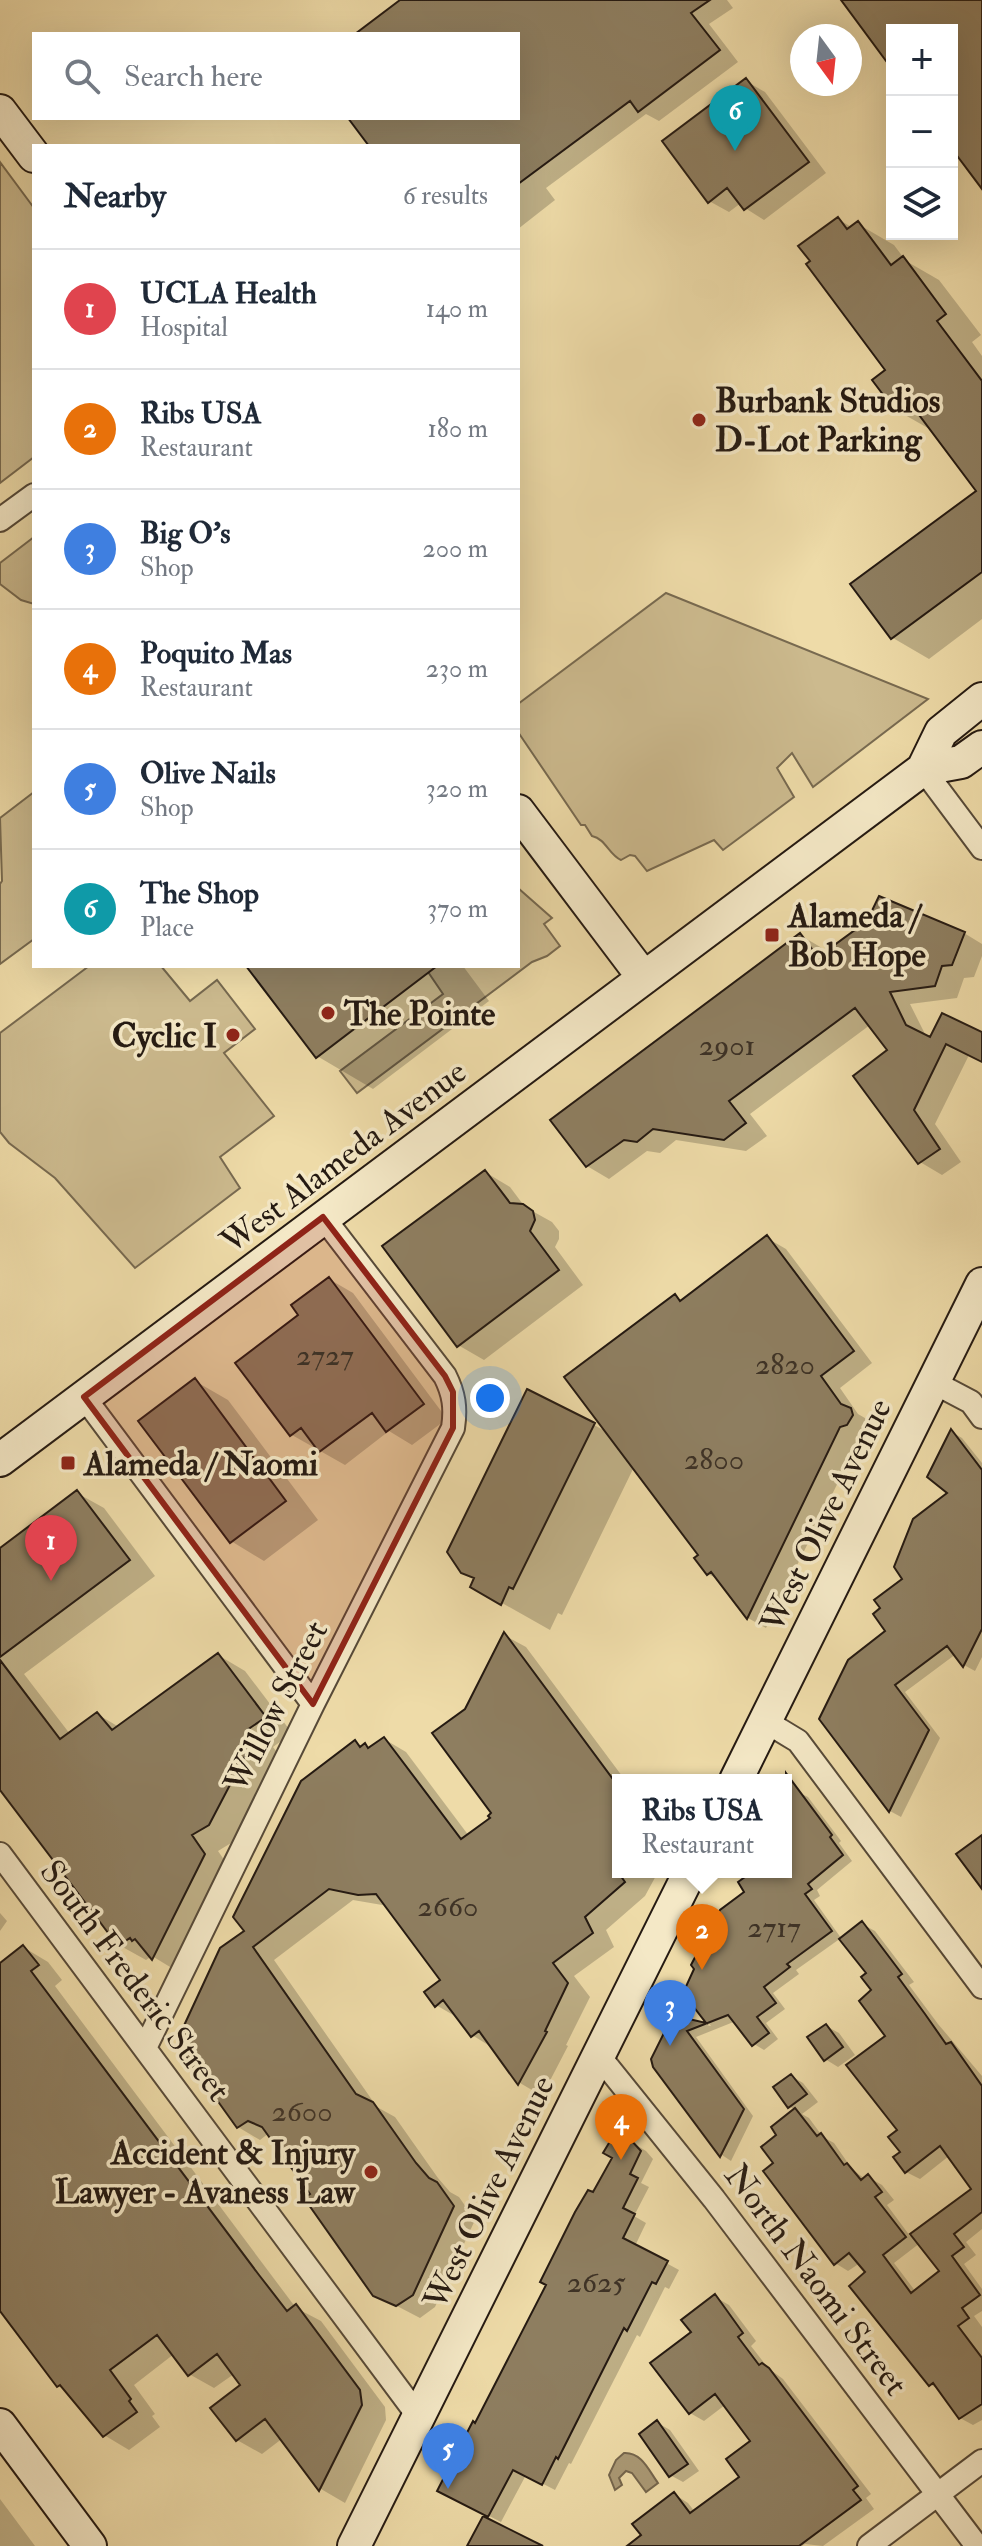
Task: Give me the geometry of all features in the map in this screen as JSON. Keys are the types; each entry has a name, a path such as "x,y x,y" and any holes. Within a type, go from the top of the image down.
{"main road":[{"path":"0,111 32,153"},
{"name":"West Alameda Avenue","path":"923,769 941,732 982,699"},
{"name":"West Alameda Avenue","path":"0,1460 923,769 961,762 982,747"},
{"path":"520,814 644,978"},
{"name":"West Olive Avenue","path":"739,1774 982,1284"},
{"name":"West Olive Avenue","path":"354,2546 687,1878"},
{"path":"0,2425 90,2546"}],"street":[{"path":"0,520 32,496"},
{"path":"923,769 982,848"},
{"name":"Willow Street","path":"145,2048 313,1704 453,1428 456,1413 453,1392 445,1376 323,1217"},
{"path":"933,1382 971,1402 982,1417"},
{"path":"84,1397 313,1704"},
{"path":"765,1721 798,1741 982,1987"},
{"name":"South Frederic Street","path":"0,1854 419,2417"},
{"name":"North Naomi Street","path":"599,2056 714,2199 977,2546"},
{"path":"869,2546 982,2461"}],"highlighted area":[{"path":"323,1217 445,1376 453,1392 453,1428 313,1704 84,1397"}],"shaded area":[{"path":"0,162 32,205 32,459 0,483"},
{"path":"32,539 32,603 21,600 0,584 0,563"},
{"path":"666,593 928,699 813,787 792,753 777,768 794,797 723,850 714,840 647,871 635,856 621,860 617,858 601,840 592,836 585,825 581,825 520,735 520,702"},
{"path":"32,794 32,940 0,964 2,881 0,818"},
{"path":"520,890 552,918 544,924 560,946 532,962 357,1093 340,1071 443,994 425,968 520,968"},
{"path":"86,968 163,968 190,1001 217,980 255,1029 224,1053 274,1116 220,1157 240,1188 135,1268 55,1178 9,1143 0,1132 0,1033"},
{"path":"624,2453 640,2459 658,2483 646,2492 632,2473 626,2471 619,2478 622,2485 615,2490 609,2475 616,2460"}],"building":[{"path":"400,0 710,0 691,13 720,50 638,112 630,101 520,183 520,144 368,144 350,120 520,120 520,32 358,32"},
{"path":"841,0 982,0 982,189 958,157 958,24 886,24 886,61 862,28 862,24 859,24"},
{"path":"746,78 809,162 744,210 727,188 708,203 662,141"},
{"path":"838,217 847,229 858,221 891,265 903,256 946,314 937,321 982,381 982,572 891,639 850,584 976,491 910,403 897,413 872,380 885,370 806,264 810,261 798,246"},
{"path":"879,896 965,932 952,965 942,966 935,986 890,992 906,1025 930,1037 942,1013 982,1032 982,1062 946,1044 914,1110 940,1149 918,1164 853,1076 887,1050 855,1008 729,1101 746,1123 724,1140 653,1129 637,1142 624,1140 586,1167 550,1120 800,933 818,957 867,921"},
{"name":"The Pointe","path":"248,968 434,968 316,1058"},
{"path":"485,1170 510,1203 523,1204 533,1211 535,1220 530,1231 559,1270 457,1347 382,1246"},
{"path":"767,1235 854,1351 821,1376 841,1404 851,1408 853,1415 847,1425 840,1427 747,1619 711,1572 707,1575 694,1558 698,1555 564,1377 675,1294 680,1301"},
{"path":"329,1277 424,1404 386,1432 372,1413 319,1452 301,1428 290,1436 235,1363 298,1315 291,1305"},
{"path":"195,1378 286,1501 230,1543 138,1421"},
{"path":"527,1389 595,1423 513,1589 509,1587 501,1605 470,1587 474,1578 461,1573 447,1552"},
{"path":"951,1429 982,1470 982,1629 963,1667 947,1646 895,1685 929,1730 889,1812 819,1719 848,1660 885,1631 873,1614 880,1608 874,1600 902,1579 894,1567 913,1519 947,1493 927,1477"},
{"path":"77,1490 130,1560 0,1657 0,1548"},
{"path":"504,1632 612,1778 612,1878 622,1878 625,1882 585,1917 593,1933 553,1963 568,1983 547,2032 518,2085 479,2031 471,2037 443,2000 435,2007 424,1992 440,1980 376,1894 358,1895 329,1889 253,1947 356,2094 373,2102 416,2163 429,2178 437,2182 454,2206 413,2295 396,2306 373,2296 304,2198 310,2194 262,2127 248,2121 237,2128 179,2047 187,2041 181,2032 220,1948 244,1931 233,1917 301,1781 355,1740 360,1747 365,1743 368,1748 384,1737 461,1839 490,1818 491,1813 432,1733 465,1709"},
{"path":"218,1653 266,1717 247,1730 254,1739 209,1825 192,1835 205,1854 152,1960 135,1939 132,1941 130,1938 118,1946 0,1790 0,1660 60,1739 97,1712 112,1730"},
{"path":"792,1781 843,1855 808,1884 812,1889 805,1894 832,1931 787,1964 790,1967 764,1987 776,2003 757,2017 769,2033 752,2046 728,2015 687,2031 744,2109 720,2157 653,2067 651,2059 674,2013 706,2023 683,1993 694,1969 691,1965 720,1910 744,1892 738,1882 744,1878 792,1878"},
{"path":"982,1835 982,1889 956,1854"},
{"path":"862,1921 902,1974 898,1977 946,2044 951,2042 982,2086 982,2212 954,2234 964,2247 952,2256 980,2295 962,2308 969,2318 958,2326 982,2358 982,2404 959,2419 933,2383 929,2386 849,2286 865,2272 849,2253 834,2265 763,2171 773,2163 761,2147 776,2135 771,2127 795,2108 817,2136 821,2133 844,2165 847,2163 861,2180 868,2174 882,2192 875,2197 906,2237 883,2255 911,2293 939,2271 910,2234 971,2189 940,2146 905,2173 893,2157 900,2152 888,2137 897,2130 846,2065 885,2036 859,2001 871,1990 861,1977 866,1973 839,1939"},
{"path":"23,1945 39,1965 31,1971 259,2275 287,2311 296,2304 360,2390 362,2405 319,2491 265,2419 236,2441 210,2408 240,2385 217,2354 188,2376 157,2335 110,2370 137,2412 103,2437 60,2385 57,2387 0,2311 0,1963"},
{"path":"826,2024 843,2047 824,2061 807,2037"},
{"path":"791,2074 807,2094 788,2108 773,2087"},
{"path":"620,2138 630,2139 641,2151 630,2174 638,2178 623,2208 635,2214 623,2238 668,2261 656,2284 652,2282 627,2331 624,2328 542,2485 513,2470 488,2517 437,2491 546,2285 540,2282 575,2212 588,2190 593,2192 612,2158 603,2153 609,2143"},
{"path":"715,2294 743,2333 738,2337 759,2365 762,2363 769,2368 858,2486 853,2490 861,2500 799,2546 627,2546 641,2535 632,2524 674,2492 690,2513 739,2477 726,2459 750,2441 715,2394 689,2414 650,2363 691,2332 681,2320"},
{"path":"657,2420 688,2464 669,2477 639,2434"},
{"path":"483,2516 543,2546 467,2546"}],"place":[{"name":"The Shop","path":"735,151"},
{"name":"Burbank Studios D-Lot Parking","path":"699,420"},
{"name":"Alameda / Bob Hope","path":"772,935"},
{"name":"The Pointe","path":"328,1013"},
{"name":"Cyclic I","path":"233,1035"},
{"name":"Alameda / Naomi","path":"68,1463"},
{"name":"UCLA Health","path":"51,1581"},
{"name":"Ribs USA","path":"702,1970"},
{"name":"Big O's","path":"670,2046"},
{"name":"Poquito Mas","path":"621,2160"},
{"name":"Accident & Injury Lawyer - Avaness Law","path":"371,2172"},
{"name":"Olive Nails","path":"448,2489"}]}
